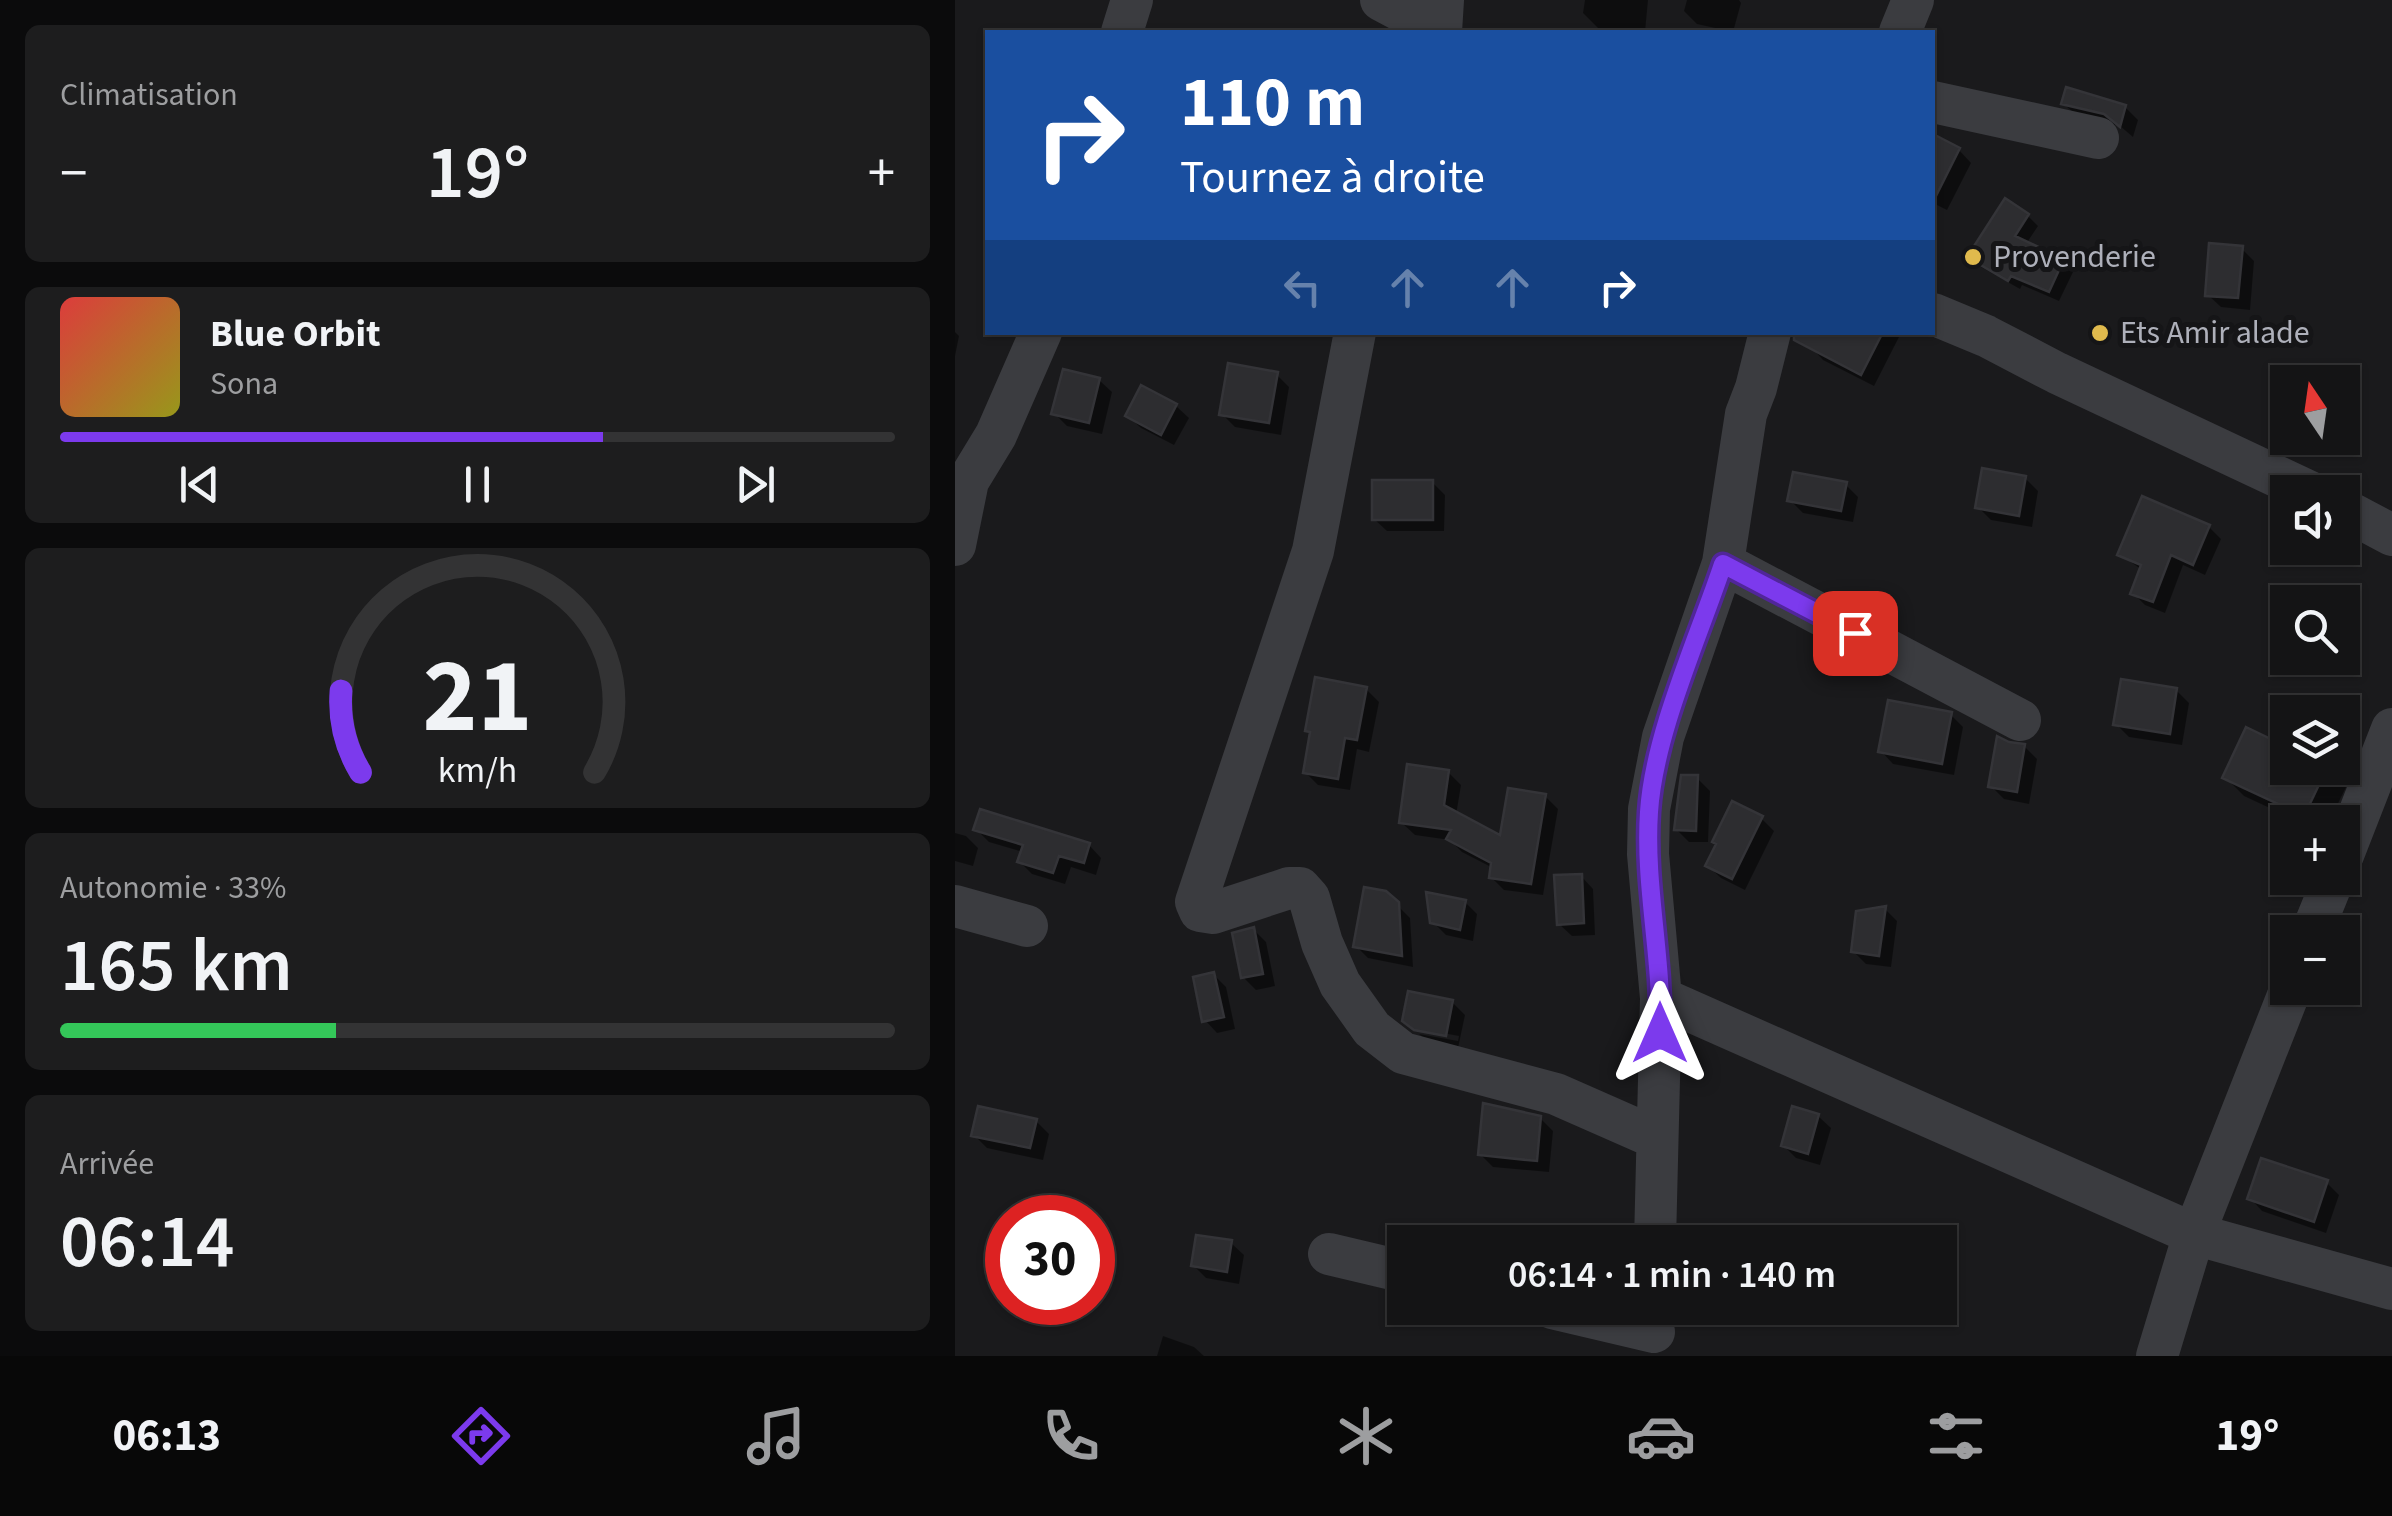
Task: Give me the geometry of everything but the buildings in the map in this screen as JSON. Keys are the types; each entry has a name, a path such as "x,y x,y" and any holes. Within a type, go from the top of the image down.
{"street":[{"path":"1124,30 1132,0"},
{"path":"1381,0 1437,30"},
{"path":"1441,30 1443,0"},
{"path":"1901,30 1913,0"},
{"path":"1935,102 2098,138"},
{"path":"1935,315 2275,475"},
{"path":"955,545 961,480 995,435 1040,335"},
{"path":"1354,335 1313,551 1195,902 1200,911 1213,913 1289,888 1300,888 1309,898 1340,984 1372,1028 1403,1053 1556,1094 1656,1138"},
{"path":"1655,1225 1661,998 1648,854 1649,809 1663,737 1723,564 1743,431 1768,335"},
{"path":"2360,518 2392,535"},
{"path":"1723,564 2020,720"},
{"path":"2360,811 2392,729"},
{"path":"955,906 1027,926"},
{"path":"1661,998 2194,1234 2392,1289"},
{"path":"2157,1356 2194,1234 2284,1005"},
{"path":"1329,1254 1387,1268"},
{"path":"1625,1325 1655,1332"}],"place":[{"name":"Provenderie","path":"1973,257"},
{"name":"Ets Amir alade","path":"2100,333"}],"route":[{"path":"1660,1033 1661,998 1648,854 1649,809 1663,737 1723,564 1855,633"}]}
